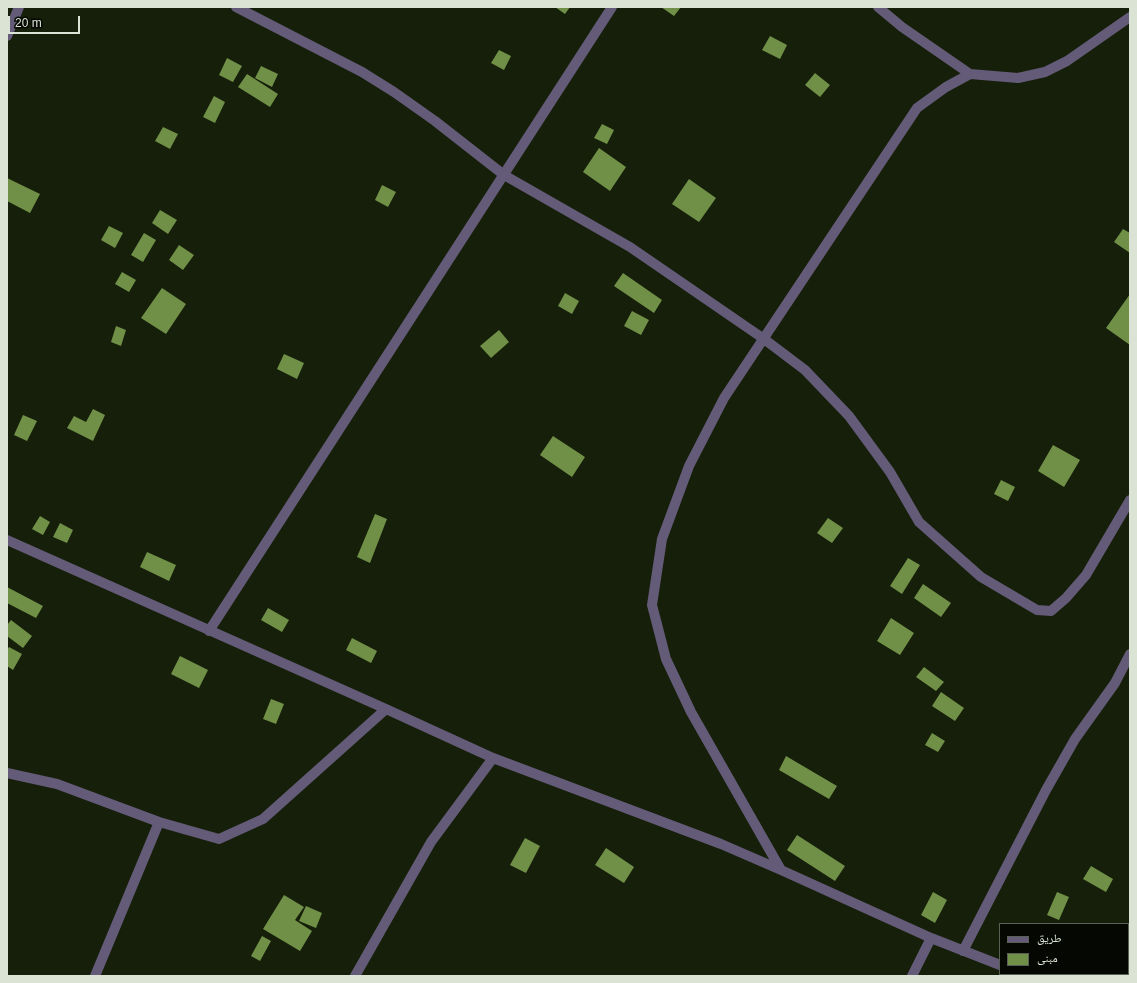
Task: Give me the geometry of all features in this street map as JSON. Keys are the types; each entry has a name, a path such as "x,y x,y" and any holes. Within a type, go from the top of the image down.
{"street":[{"path":"7,36 19,7"},
{"path":"236,7 362,72 394,92 435,120 504,175 630,247 764,339 805,370 849,416 890,472 919,522 981,577 1037,610 1050,611 1066,598 1086,576 1119,522 1130,500"},
{"path":"209,631 612,7"},
{"path":"878,7 902,27 970,74 1018,78 1045,72 1067,61 1130,18"},
{"path":"781,870 691,712 666,659 652,605 662,538 689,466 724,398 917,108 946,87 970,74"},
{"path":"7,540 493,758 721,844 931,938 999,964"},
{"path":"964,950 1046,790 1075,739 1115,683 1130,654"},
{"path":"7,773 57,784 159,822 218,839 263,819 386,709"},
{"path":"354,976 431,842 493,758"},
{"path":"95,976 159,822"},
{"path":"912,976 931,938"}],"building":[{"path":"555,7 570,7 565,14"},
{"path":"661,7 681,7 674,16"},
{"path":"770,36 787,45 780,59 762,50"},
{"path":"499,50 511,56 504,70 491,63"},
{"path":"227,58 242,66 233,82 219,75"},
{"path":"261,66 278,74 272,87 255,78"},
{"path":"815,73 830,85 820,97 805,85"},
{"path":"247,74 278,94 270,107 238,87"},
{"path":"214,96 225,102 215,123 203,117"},
{"path":"602,124 614,130 607,144 594,138"},
{"path":"163,127 178,134 170,149 155,141"},
{"path":"599,148 626,167 610,191 583,172"},
{"path":"7,178 40,194 30,213 7,201"},
{"path":"689,179 716,198 699,222 672,204"},
{"path":"382,185 396,192 388,207 375,200"},
{"path":"160,210 177,220 168,234 152,223"},
{"path":"109,226 123,233 115,248 101,240"},
{"path":"1123,229 1130,233 1130,253 1114,242"},
{"path":"144,233 156,240 143,262 131,255"},
{"path":"179,245 194,255 183,270 169,260"},
{"path":"122,272 136,280 129,292 115,284"},
{"path":"623,273 662,300 654,313 614,286"},
{"path":"162,288 186,304 166,334 141,318"},
{"path":"565,293 579,301 572,314 558,306"},
{"path":"1130,294 1130,345 1106,328"},
{"path":"632,311 649,320 641,335 624,326"},
{"path":"116,326 126,330 121,346 111,342"},
{"path":"499,330 509,342 491,358 480,346"},
{"path":"284,354 304,363 297,379 277,369"},
{"path":"93,409 105,415 93,441 67,428 74,416 86,422"},
{"path":"23,415 37,421 27,441 14,435"},
{"path":"553,436 585,457 572,477 540,455"},
{"path":"1053,445 1080,460 1064,487 1038,471"},
{"path":"1001,480 1015,487 1008,501 994,494"},
{"path":"375,514 387,519 370,563 357,557"},
{"path":"40,516 50,522 43,535 32,529"},
{"path":"828,518 843,528 832,543 817,533"},
{"path":"60,523 73,530 67,543 53,537"},
{"path":"147,552 176,565 169,581 140,567"},
{"path":"908,558 920,565 902,594 890,586"},
{"path":"923,584 951,603 941,617 914,598"},
{"path":"7,587 43,606 36,618 7,603"},
{"path":"268,608 289,620 282,632 261,620"},
{"path":"891,618 914,633 900,655 877,641"},
{"path":"11,620 32,636 23,648 7,636 7,625"},
{"path":"352,638 377,651 371,663 346,650"},
{"path":"9,647 22,654 13,670 7,666 7,650"},
{"path":"180,656 208,670 199,688 171,674"},
{"path":"924,667 944,682 936,691 916,677"},
{"path":"941,692 964,708 955,721 932,706"},
{"path":"271,699 284,704 276,724 263,719"},
{"path":"932,733 945,741 938,752 925,745"},
{"path":"786,756 837,786 829,799 779,770"},
{"path":"797,835 845,866 835,881 787,850"},
{"path":"525,838 540,846 526,873 510,865"},
{"path":"606,848 634,867 624,883 595,865"},
{"path":"1091,866 1113,879 1106,892 1083,879"},
{"path":"933,892 947,900 935,923 921,915"},
{"path":"1057,892 1069,897 1059,920 1047,915"},
{"path":"284,895 304,907 295,920 312,931 300,951 263,929"},
{"path":"306,906 322,913 316,928 299,921"},
{"path":"262,936 271,941 260,961 251,956"},
{"path":"1088,975 1106,975 1106,976"}]}
